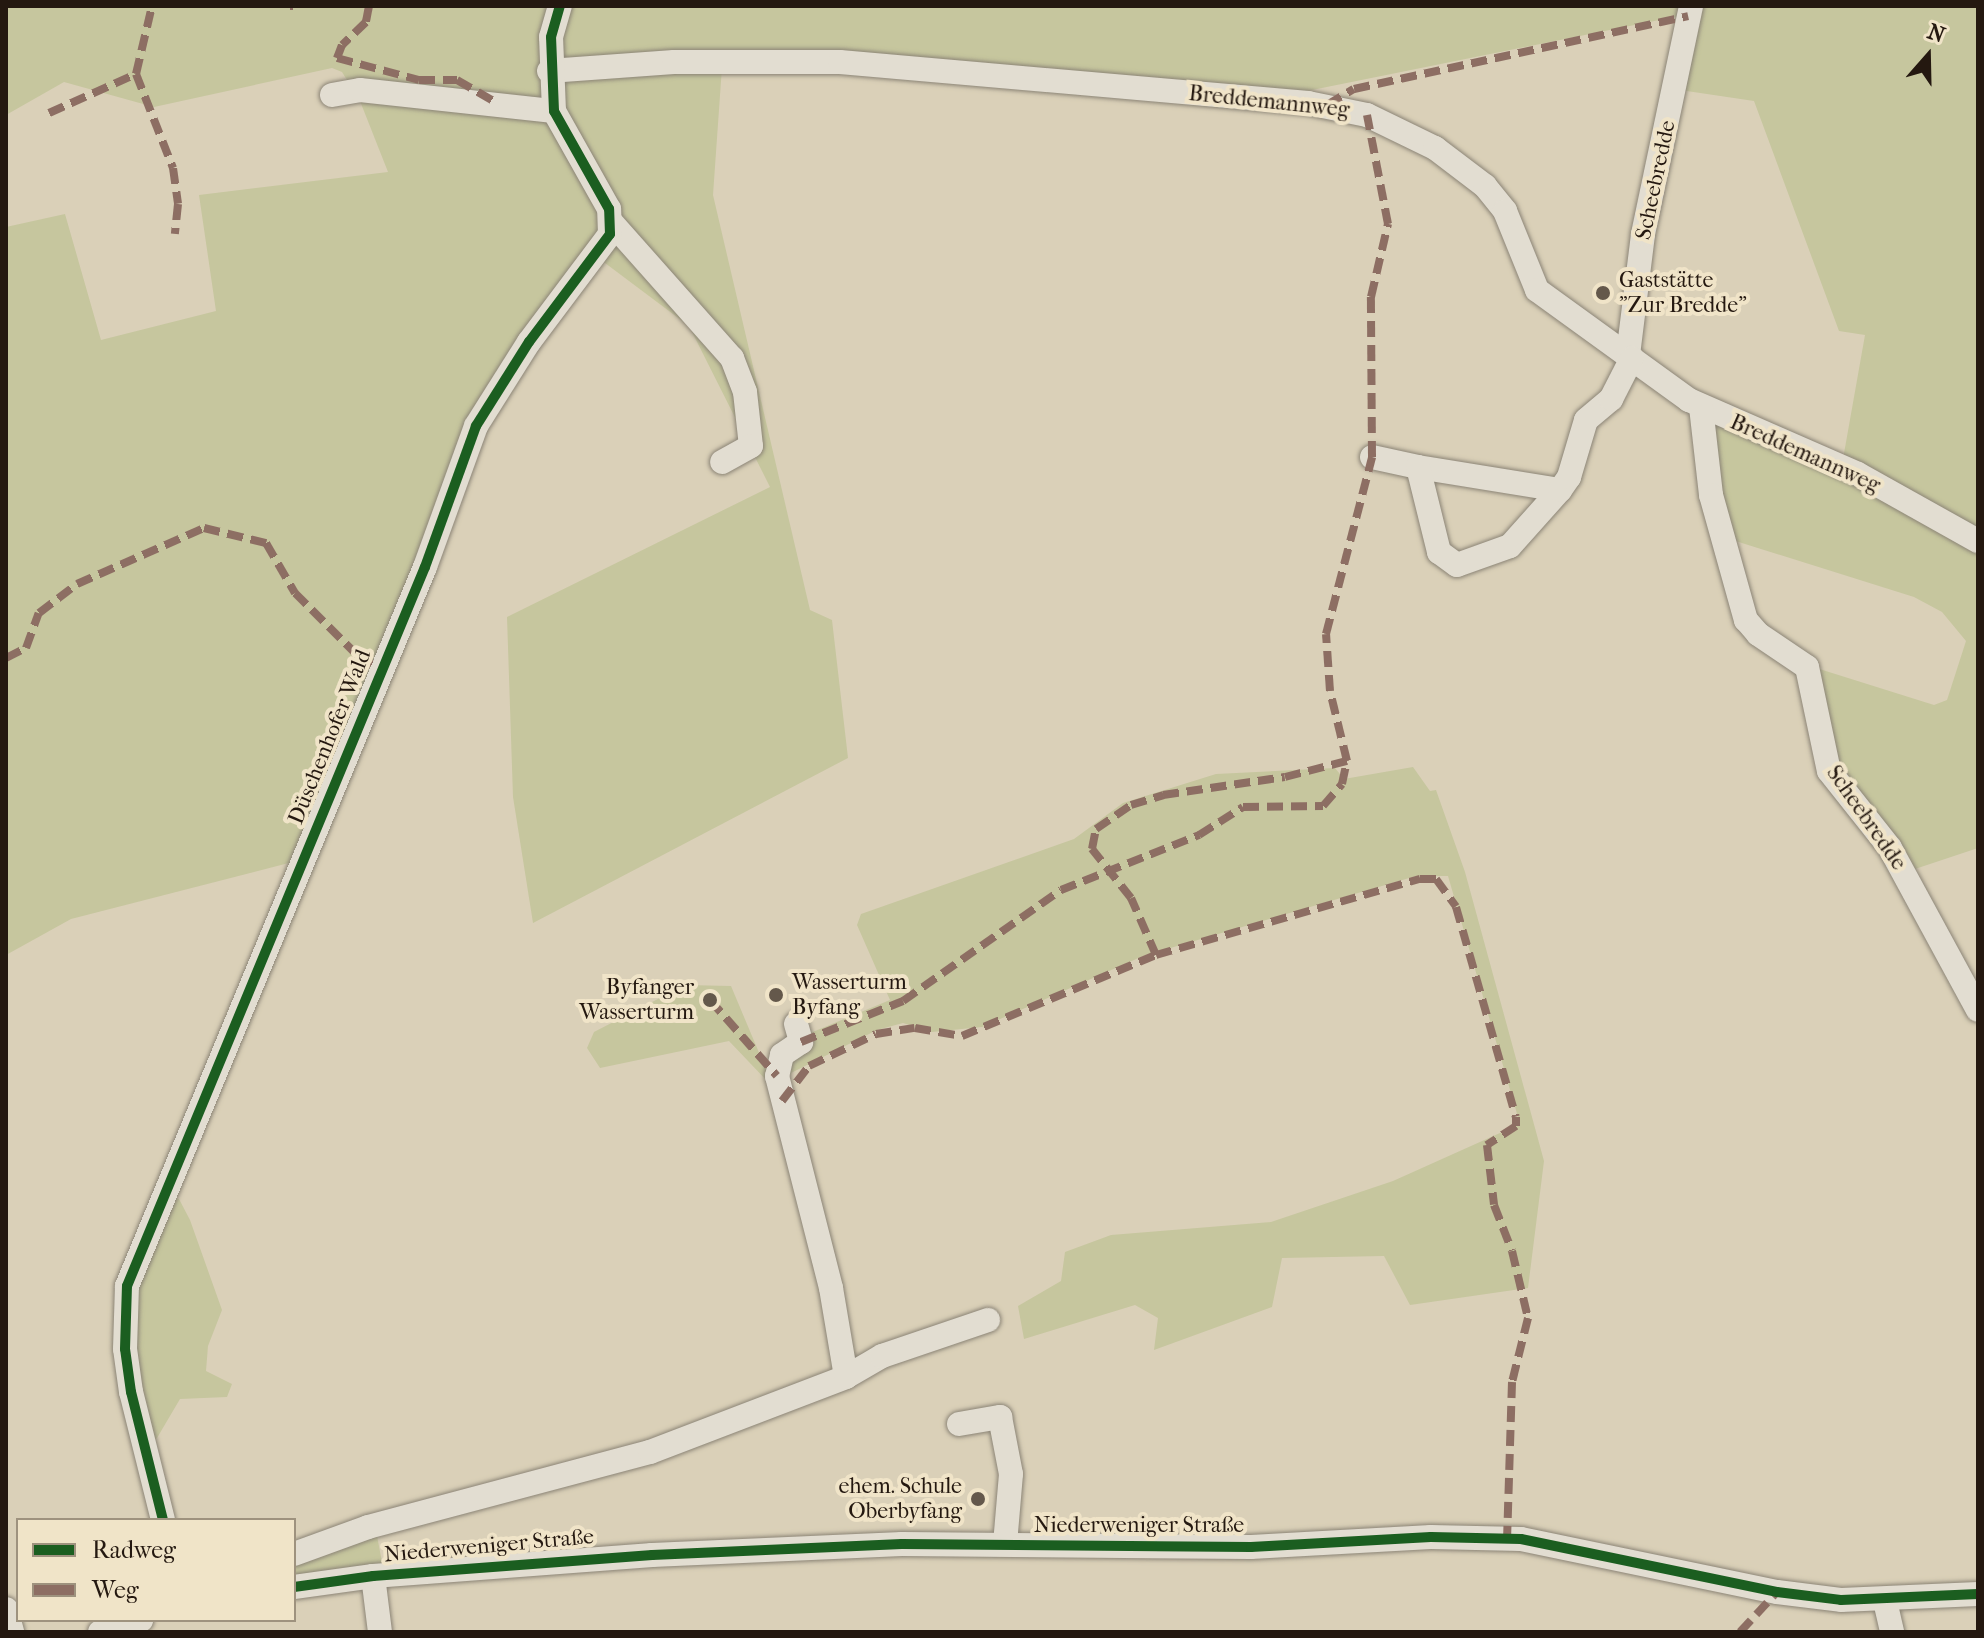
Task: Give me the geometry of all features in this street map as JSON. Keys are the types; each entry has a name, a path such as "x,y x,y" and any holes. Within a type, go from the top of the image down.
{"street":[{"path":"560,6 549,71 554,111 564,137 598,186 612,223 732,358 745,392 751,446 722,462"},
{"name":"Scheebredde","path":"1630,357 1643,234 1691,6"},
{"name":"Breddemannweg","path":"549,71 737,60 840,62 1349,109 1435,148 1485,186 1505,211 1537,290 1701,407 1858,474 1978,541"},
{"path":"332,95 360,90 554,111"},
{"name":"Düschenhofer Wald","path":"162,1518 131,1392 125,1349 127,1286 425,567 476,426 529,342 601,250 612,223"},
{"path":"1418,467 1439,552 1457,565 1510,546 1560,490 1586,420 1611,399 1630,357"},
{"name":"Scheebredde","path":"1701,407 1711,495 1746,620 1758,634 1807,667 1829,771 1890,848 1978,1010"},
{"path":"1372,457 1560,490"},
{"path":"785,1037 777,1076 831,1288 846,1377"},
{"name":"Niederweniger Straße","path":"296,1553 368,1527 650,1452 846,1377 882,1356 988,1320"},
{"path":"959,1424 1000,1417 1011,1474 1005,1544"},
{"name":"Niederweniger Straße","path":"296,1587 373,1576 639,1555 1005,1544 1251,1547 1507,1538 1777,1592 1885,1601 1978,1594"},
{"path":"373,1576 380,1632"},
{"path":"1885,1601 1892,1632"},
{"path":"6,1609 12,1632"},
{"path":"100,1632 134,1622"}],"green space":[{"path":"6,6 1978,6 1978,533 1843,459 1865,335 1839,331 1754,101 1680,90 1694,13 1307,91 722,67 713,195 810,610 832,620 848,758 533,923 513,797 507,617 770,487 689,326 601,260 504,383 308,858 71,919 6,955 6,227 65,214 101,340 216,311 199,195 388,172 360,101 342,72 332,68 154,107 64,82 6,115"},
{"path":"1707,419 1833,469 1978,549 1978,848 1909,871 1830,762 1813,667 1934,705 1947,700 1966,641 1942,612 1914,597 1726,538"},
{"path":"1413,767 1430,791 1436,790 1465,872 1544,1161 1528,1288 1410,1305 1384,1256 1282,1258 1272,1307 1154,1350 1158,1318 1135,1305 1024,1339 1018,1306 1061,1281 1065,1252 1111,1235 1271,1222 1393,1181 1520,1124 1448,876 1416,876 1143,956 982,1027 932,1032 903,1023 877,1030 783,1077 803,1036 890,1000 857,925 861,914 1074,839 1123,803 1216,774 1335,768 1344,779"},
{"path":"685,985 731,986 760,1055 772,1067 771,1085 729,1041 600,1068 587,1048 594,1032"},
{"path":"168,1197 179,1199 190,1220 222,1310 208,1346 206,1371 232,1384 227,1397 180,1399 157,1438 145,1444 132,1393 138,1262"},
{"path":"376,1530 383,1568 296,1579 296,1558"}],"marked path":[{"path":"136,74 152,6"},
{"path":"369,6 366,22 342,45 337,58 419,80 457,80 497,103"},
{"path":"1327,105 1354,89 1688,16"},
{"path":"136,74 173,168 178,204 175,234"},
{"path":"49,113 136,74"},
{"path":"801,1042 903,1001 1061,890 1199,835 1243,807 1323,806 1342,784 1347,761 1330,691 1326,634 1372,457 1371,297 1388,224 1367,115"},
{"path":"6,658 26,648 39,613 77,584 204,528 266,543 295,593 358,656 378,668"},
{"path":"1156,955 1131,898 1092,849 1096,829 1131,805 1163,795 1285,777 1347,761"},
{"path":"782,1101 809,1066 876,1034 915,1028 962,1036 1156,955 1420,879 1436,879 1456,907 1516,1117 1516,1126 1487,1145 1494,1205 1512,1251 1528,1318 1512,1382 1507,1538"},
{"path":"710,1000 777,1076"},
{"path":"1740,1632 1777,1592"}],"cycle path":[{"path":"162,1518 131,1392 125,1349 127,1286 425,567 476,426 529,342 610,234 609,209 554,111 551,37 560,6"},
{"path":"296,1587 373,1576 652,1555 902,1544 1251,1547 1431,1537 1521,1539 1777,1592 1841,1600 1978,1594"}],"place":[{"name":"Gaststätte \"Zur Bredde\"","path":"1603,293"},
{"name":"Wasserturm Byfang","path":"776,995"},
{"name":"Byfanger Wasserturm","path":"710,1000"},
{"name":"ehem. Schule Oberbyfang","path":"978,1499"}]}
